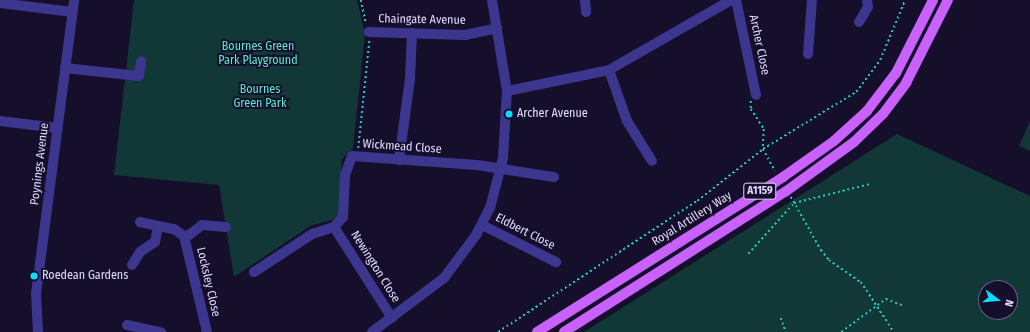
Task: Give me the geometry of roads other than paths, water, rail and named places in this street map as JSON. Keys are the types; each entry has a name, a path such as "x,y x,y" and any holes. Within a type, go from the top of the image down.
{"main road":[{"name":"Royal Artillery Way","path":"537,332 783,177 834,141 867,111 892,78 933,0"},
{"name":"A1159","path":"564,332 785,192 854,142 883,114 906,83 948,0"}],"street":[{"name":"Poynings Avenue","path":"38,332 36,294 74,0"},
{"path":"372,332 444,278 482,225 502,168 507,91 492,0"},
{"path":"585,0 586,12"},
{"path":"507,91 609,70 731,0"},
{"name":"Archer Close","path":"736,0 756,96"},
{"path":"808,54 812,0"},
{"path":"860,22 868,7 867,0"},
{"path":"0,3 72,12"},
{"name":"Chaingate Avenue","path":"369,32 465,35 497,28"},
{"path":"399,160 412,33"},
{"path":"65,68 139,76 141,61"},
{"path":"609,70 627,122 652,161"},
{"path":"0,121 58,128"},
{"name":"Wickmead Close","path":"334,227 343,217 348,161 357,157 502,168 554,177"},
{"name":"Locksley Close","path":"140,222 177,230 185,238 196,296 208,332"},
{"name":"Locksley Close","path":"185,238 202,225 226,227"},
{"name":"Eldbert Close","path":"482,225 556,262"},
{"path":"132,265 140,252 155,242 158,226"},
{"name":"Newington Close","path":"254,272 312,234 334,227 392,318"},
{"path":"127,325 142,330 161,332"}],"place":[{"name":"Archer Avenue","path":"509,114"},
{"name":"Roedean Gardens","path":"34,276"}],"park label":[{"name":"Bournes Green Park Playground","path":"258,54"},
{"name":"Bournes Green Park","path":"260,97"}]}
